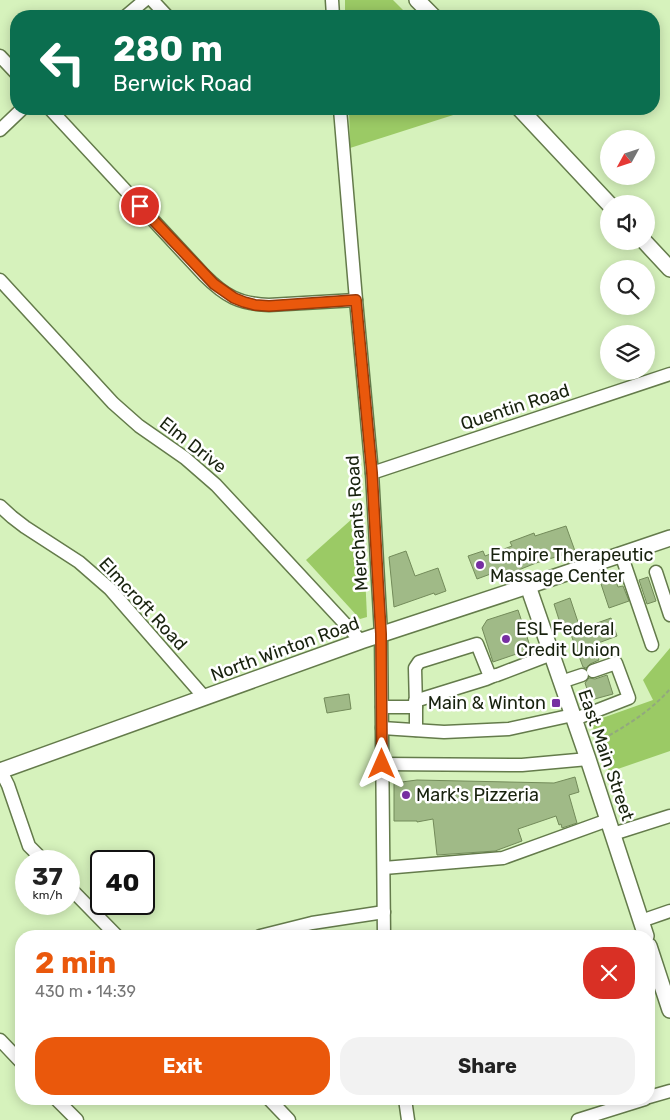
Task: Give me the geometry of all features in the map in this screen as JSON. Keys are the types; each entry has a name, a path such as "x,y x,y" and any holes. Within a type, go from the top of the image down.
{"main road":[{"path":"418,0 427,10"},
{"path":"526,115 601,195"},
{"path":"652,250 670,269"},
{"name":"North Winton Road","path":"0,770 381,634 670,538"},
{"name":"East Main Street","path":"528,586 574,717 644,930"},
{"path":"655,964 670,1010"}],"street":[{"path":"133,10 145,0"},
{"path":"152,0 161,10"},
{"path":"0,56 10,67"},
{"path":"0,130 16,115"},
{"path":"56,115 204,275 229,295 244,302 269,306 356,300"},
{"name":"Merchants Road","path":"341,115 372,473 381,634 384,930"},
{"name":"Elm Drive","path":"0,280 113,403 139,426 185,458 216,485 361,641"},
{"name":"Quentin Road","path":"372,473 670,374"},
{"name":"Elmcroft Road","path":"0,506 25,527 79,562 103,583 205,698"},
{"path":"621,554 652,645"},
{"path":"656,572 670,614"},
{"path":"416,730 416,668 419,662 477,644 489,674 493,676"},
{"path":"382,707 415,704 552,654"},
{"path":"382,728 444,732 509,729 574,717 629,698 616,663 561,682"},
{"path":"382,764 522,765 588,759"},
{"path":"0,770 8,786 29,846 33,850"},
{"path":"384,868 502,858 610,827 670,816"},
{"path":"80,898 111,930"},
{"path":"640,921 670,911"},
{"path":"302,930 384,912"},
{"path":"0,1040 15,1056"},
{"path":"655,1096 670,1091"},
{"path":"62,1105 77,1120"},
{"path":"275,1105 289,1120"},
{"path":"405,1105 408,1120"},
{"path":"578,1120 626,1105"}],"path":[{"path":"598,742 645,712 670,689"}],"green space":[{"path":"345,0 393,0 403,10 345,10"},
{"path":"349,115 453,115 350,148"},
{"path":"362,510 367,617 360,619 306,560"},
{"path":"670,648 670,751 609,772 591,722 653,700 643,680"}],"building":[{"path":"566,526 575,551 536,563 499,579 496,572 477,579 468,556 483,551 485,556 512,546 510,542 534,533 535,536"},
{"path":"406,551 415,576 438,568 446,591 435,595 434,593 394,607 389,557"},
{"path":"648,577 656,601 647,604 639,580"},
{"path":"615,579 618,587 623,586 629,601 609,608 601,584"},
{"path":"570,598 579,625 585,623 586,627 611,618 617,636 593,645 599,660 586,668 583,667 567,624 561,626 554,604"},
{"name":"ESL Federal Credit Union","path":"518,610 531,649 493,662 482,628 487,620"},
{"path":"607,675 613,694 591,700 590,697 586,698 583,690 587,689 585,683 589,678 595,679"},
{"path":"349,694 351,709 327,713 324,698"},
{"path":"575,777 579,792 569,795 577,823 562,828 556,816 518,829 522,841 495,851 437,855 433,819 417,822 394,821 394,783 417,780 554,783"}],"place":[{"name":"Empire Therapeutic Massage Center","path":"480,565"},
{"name":"ESL Federal Credit Union","path":"506,639"},
{"name":"Main & Winton","path":"556,703"},
{"name":"Mark's Pizzeria","path":"406,795"}],"route":[{"path":"140,206 204,275 234,298 255,305 269,306 356,300 372,473 381,634 382,764"}]}
